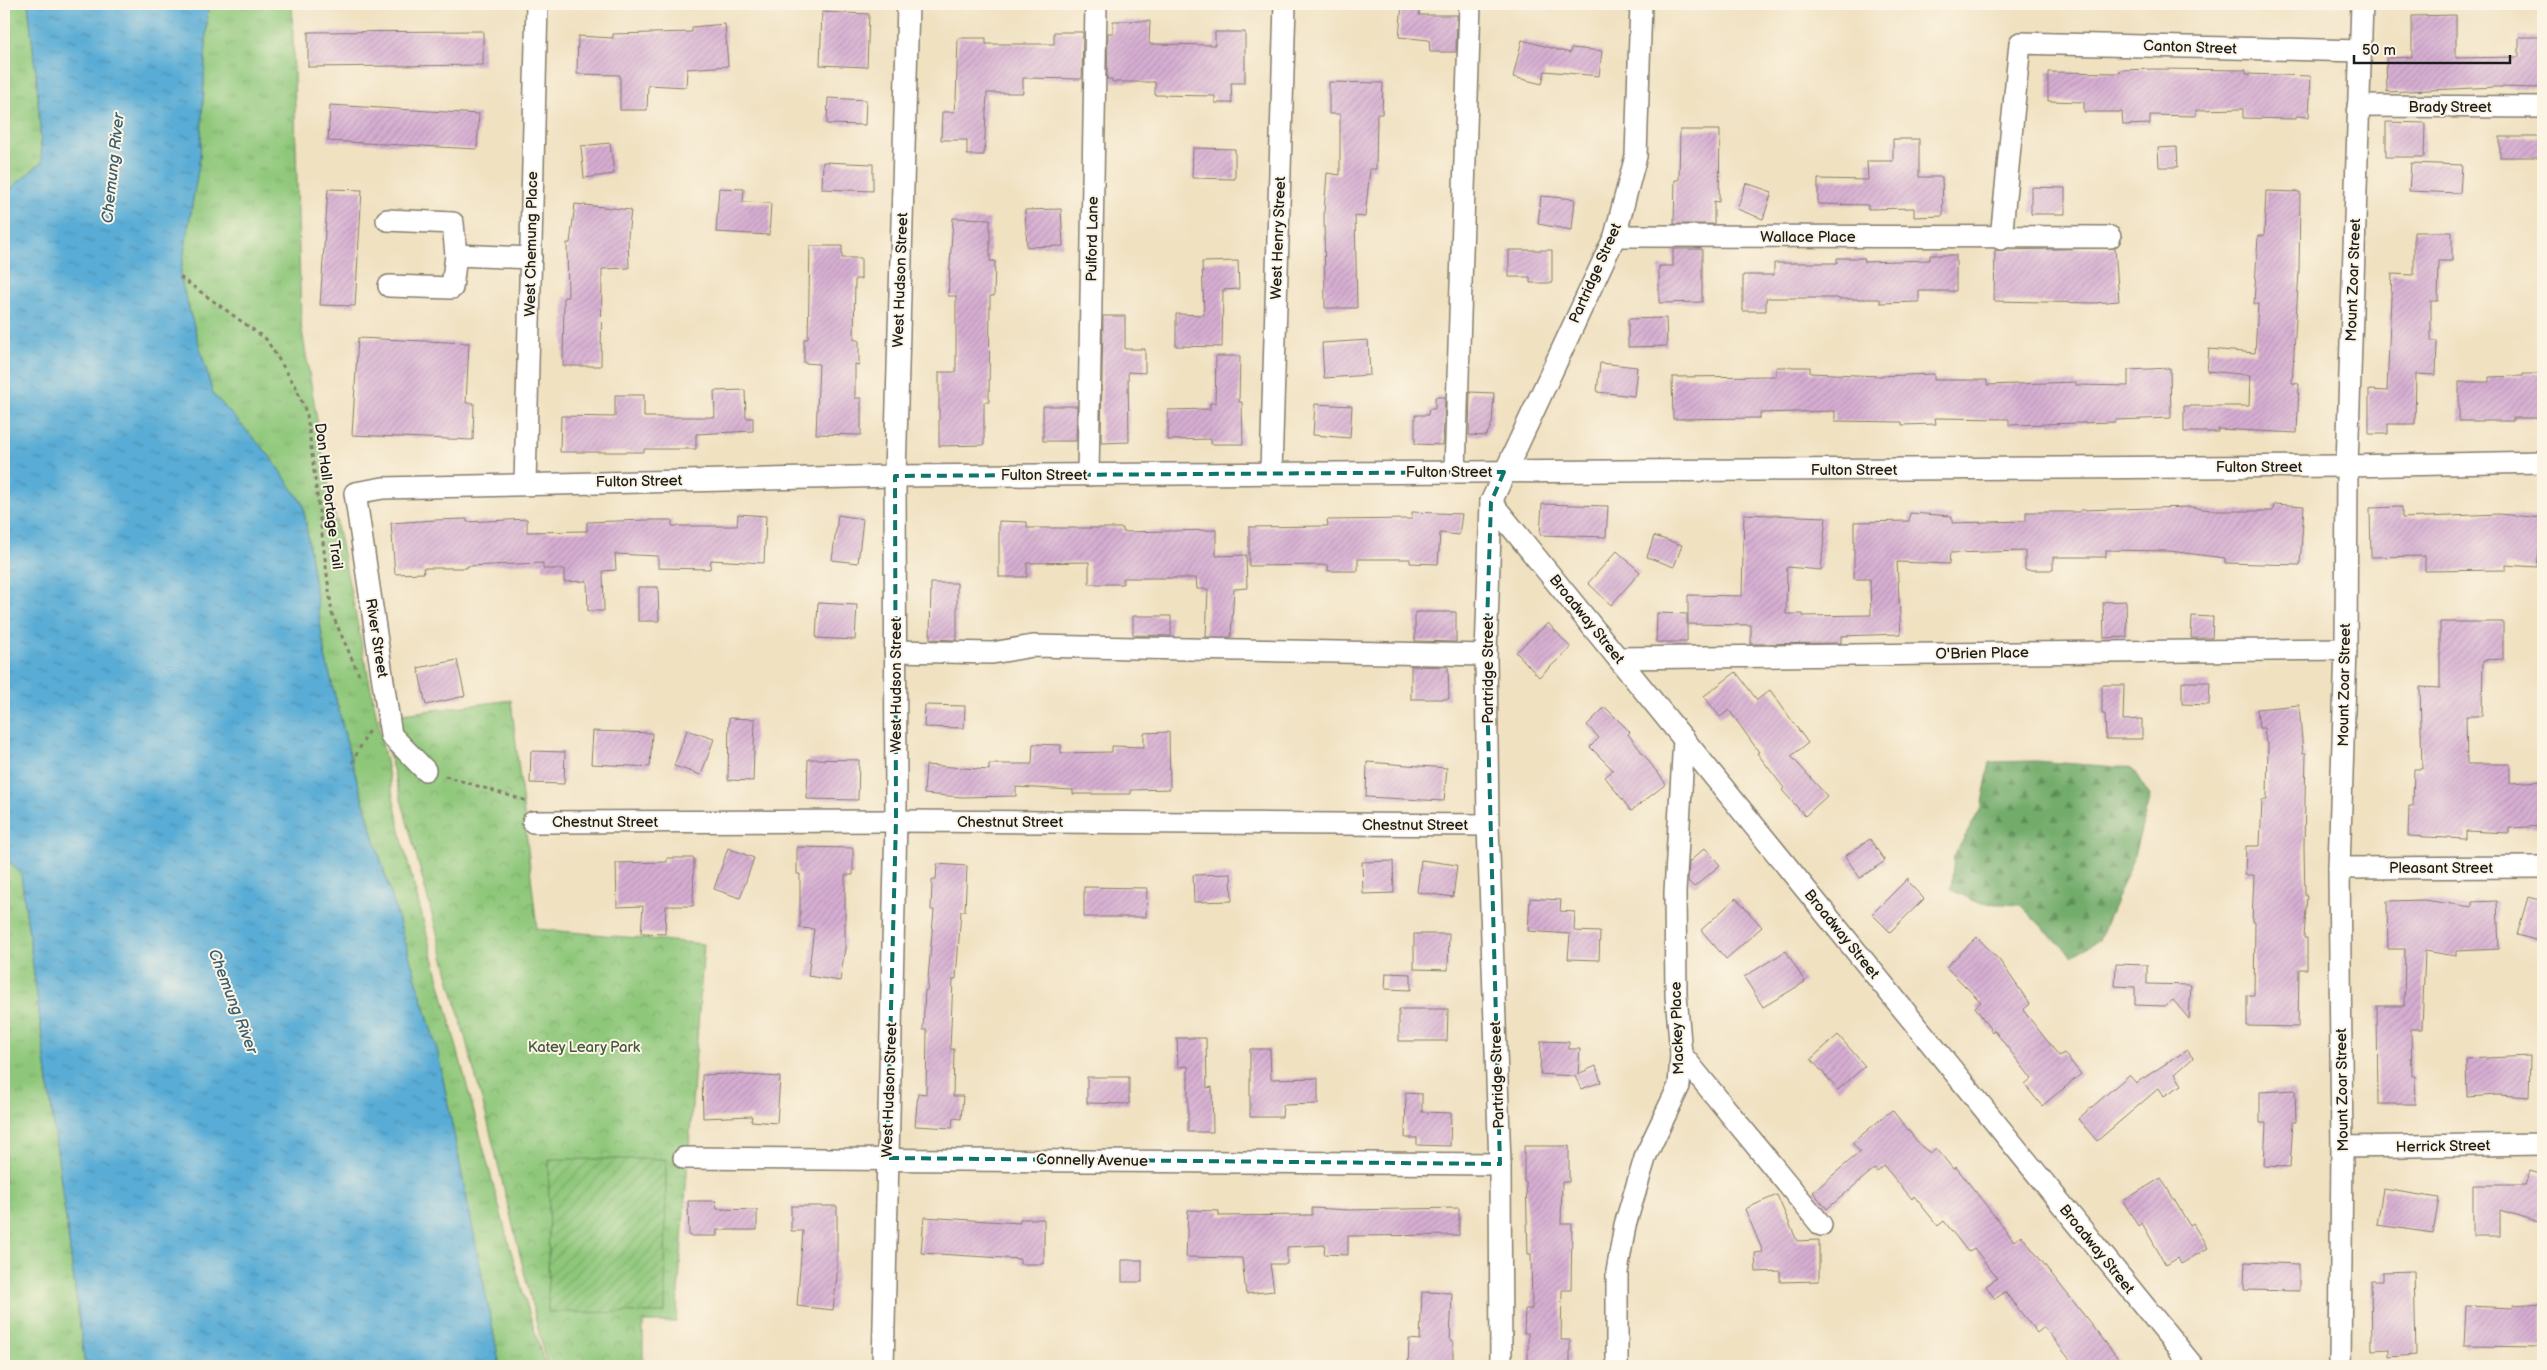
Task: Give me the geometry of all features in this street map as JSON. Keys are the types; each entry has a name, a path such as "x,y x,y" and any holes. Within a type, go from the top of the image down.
{"street":[{"name":"West Chemung Place","path":"526,484 537,4"},
{"name":"West Hudson Street","path":"883,1366 896,821 895,476 908,4"},
{"name":"Pulford Lane","path":"1088,475 1096,4"},
{"name":"West Henry Street","path":"1271,472 1285,4"},
{"path":"1455,471 1470,4"},
{"name":"Partridge Street","path":"1501,1366 1500,1164 1488,825 1486,655 1492,502 1504,472 1615,236 1636,156 1641,4"},
{"name":"Mount Zoar Street","path":"2340,1366 2342,1147 2339,868 2346,649 2347,466 2362,4"},
{"name":"Canton Street","path":"2001,238 2020,43 2360,52"},
{"name":"Brady Street","path":"2358,106 2543,107"},
{"path":"387,220 453,223 456,255 452,288 390,286"},
{"name":"Wallace Place","path":"1615,236 2110,238"},
{"path":"456,255 531,258"},
{"name":"Fulton Street","path":"355,493 383,488 895,476 2347,466 2543,462"},
{"name":"River Street","path":"355,493 391,735 425,770"},
{"name":"Broadway Street","path":"1492,502 2193,1366"},
{"path":"895,651 992,653 1033,646 1486,655"},
{"name":"O'Brien Place","path":"1618,658 2346,649"},
{"name":"Mackey Place","path":"1617,1366 1618,1272 1625,1225 1646,1155 1667,1116 1679,1086 1681,1054 1676,995 1675,892 1684,739"},
{"name":"Chestnut Street","path":"533,822 896,821 1488,825"},
{"name":"Pleasant Street","path":"2339,868 2543,867"},
{"path":"1681,1054 1821,1225"},
{"name":"Herrick Street","path":"2342,1147 2543,1144"},
{"name":"Connelly Avenue","path":"684,1158 1500,1164"}],"path":[{"name":"Don Hall Portage Trail","path":"180,277 266,339 296,387 307,415 332,614 360,677 362,686"},
{"path":"352,763 369,729"},
{"path":"425,770 532,803 533,822"}],"highlighted area":[{"path":"1504,472 1491,502 1486,655 1500,1164 887,1158 896,821 895,476"}],"green space":[{"path":"4,4 28,4 37,82 42,162 4,194"},
{"path":"208,4 292,4 301,325 325,467 403,844 510,1248 545,1366 500,1366 437,1049 352,763 325,656 303,504 268,454 213,394 180,277 200,158"},
{"name":"Katey Leary Park","path":"511,700 537,929 704,944 676,1322 643,1322 643,1366 547,1366 487,1119 379,717"},
{"path":"2035,761 2132,768 2150,796 2132,863 2099,940 2072,956 2020,905 1979,903 1951,890 1954,856 1981,808 1990,762"},
{"path":"4,856 21,874 85,1366 4,1366"},
{"path":"549,1159 666,1159 665,1313 548,1312"}],"water":[{"name":"Chemung River","path":"28,4 208,4 200,158 180,277 213,394 268,454 303,504 325,656 352,763 437,1049 500,1366 85,1366 21,874 4,856 4,194 42,162 37,82"}],"building":[{"path":"1402,4 1420,5 1419,15 1457,15 1456,52 1430,52 1429,40 1399,37"},
{"path":"822,12 869,14 867,67 820,65"},
{"path":"2456,15 2456,58 2519,57 2519,37 2543,37 2543,88 2496,87 2387,92 2386,58 2412,57 2412,16"},
{"path":"1113,21 1150,21 1149,44 1215,45 1215,32 1245,32 1245,83 1231,83 1232,103 1215,103 1215,96 1155,95 1155,82 1112,82 1112,79 1107,79 1108,33 1113,33"},
{"path":"725,24 728,66 687,69 686,87 648,85 647,110 620,110 620,75 577,74 578,36 613,38 613,34 692,32 692,27"},
{"path":"483,31 483,65 308,67 308,32"},
{"path":"1054,32 1083,32 1082,79 1023,78 1023,93 987,93 984,155 967,155 967,140 941,140 942,112 954,112 956,101 958,38 986,38 986,44 1054,44"},
{"path":"1522,40 1570,53 1571,48 1602,51 1599,76 1545,71 1542,84 1513,77"},
{"path":"2120,70 2246,70 2246,74 2311,76 2309,117 2296,116 2296,119 2243,118 2243,109 2196,110 2196,116 2150,115 2150,124 2123,125 2122,112 2084,112 2084,102 2048,101 2048,72 2120,73"},
{"path":"1329,82 1383,83 1382,114 1377,114 1376,169 1370,169 1365,217 1355,216 1357,308 1325,308 1324,211 1327,173 1340,175 1340,114 1329,114"},
{"path":"828,98 866,100 865,125 827,124"},
{"path":"330,105 479,114 477,149 328,141"},
{"path":"2386,122 2425,123 2424,157 2386,157"},
{"path":"1680,130 1720,130 1719,202 1714,201 1714,224 1674,224 1675,180 1679,180"},
{"path":"2500,137 2543,137 2543,157 2500,157"},
{"path":"1893,139 1919,139 1919,177 1942,177 1943,216 1914,217 1914,208 1868,209 1868,205 1818,204 1818,179 1868,180 1867,161 1893,161"},
{"path":"610,143 614,174 584,178 581,146"},
{"path":"2177,147 2178,167 2159,167 2158,148"},
{"path":"1193,148 1235,149 1235,179 1192,178"},
{"path":"823,162 873,164 873,191 822,189"},
{"path":"2411,163 2462,165 2460,193 2409,191"},
{"path":"1746,183 1772,192 1763,219 1737,209"},
{"path":"2031,187 2065,188 2065,214 2031,214"},
{"path":"719,188 744,189 743,202 771,203 769,235 716,232"},
{"path":"328,189 362,190 355,306 320,305"},
{"path":"2266,191 2300,192 2299,271 2292,383 2299,384 2297,433 2218,429 2218,432 2184,432 2184,406 2249,406 2250,375 2207,371 2209,349 2255,353 2258,304 2254,304 2258,236 2264,236"},
{"path":"1541,196 1575,199 1572,230 1538,224"},
{"path":"575,204 631,210 628,236 629,268 602,269 601,366 563,366 564,297 568,297 567,243 570,243"},
{"path":"1061,209 1063,246 1027,247 1025,210"},
{"path":"953,218 990,219 990,261 995,261 994,296 990,296 989,402 984,402 984,445 939,446 939,372 956,372 956,296 948,296"},
{"path":"2414,232 2452,232 2452,261 2439,261 2438,301 2431,301 2431,341 2437,341 2436,375 2416,374 2415,424 2388,424 2388,434 2369,434 2369,390 2387,391 2392,274 2414,275"},
{"path":"810,246 842,246 842,258 861,258 861,279 855,279 854,340 859,340 859,365 855,364 855,398 861,398 861,435 816,434 819,364 804,363 804,339 808,339"},
{"path":"2115,248 2119,301 2095,303 1994,301 1995,250"},
{"path":"1673,249 1702,249 1702,302 1659,303 1659,266 1673,266"},
{"path":"1509,250 1552,250 1552,283 1530,283 1530,277 1509,277"},
{"path":"1930,255 1956,255 1956,291 1919,291 1919,302 1880,303 1880,299 1766,298 1766,311 1743,311 1743,275 1774,275 1774,263 1837,263 1837,258 1864,258 1865,262 1930,260"},
{"path":"1238,261 1239,289 1223,290 1222,347 1176,346 1176,314 1204,315 1202,262"},
{"path":"1103,316 1125,316 1125,349 1145,349 1145,373 1128,372 1129,442 1101,443"},
{"path":"1666,318 1667,346 1628,347 1628,319"},
{"path":"358,338 469,343 466,403 474,403 473,440 352,435"},
{"path":"1368,340 1370,375 1324,378 1322,343"},
{"path":"1216,356 1240,356 1239,402 1242,402 1243,444 1211,444 1211,439 1168,440 1168,410 1210,409 1210,403 1215,403"},
{"path":"1600,363 1637,367 1634,396 1597,392"},
{"path":"1776,367 1810,367 1810,373 1879,376 1934,374 1934,380 1987,380 1987,385 2076,382 2076,385 2128,386 2128,370 2170,368 2171,418 2115,420 2115,422 2009,425 2009,419 1935,418 1936,424 1902,425 1902,422 1835,421 1835,411 1760,413 1760,418 1673,419 1672,377 1776,376"},
{"path":"2523,374 2543,374 2543,418 2513,418 2513,421 2459,421 2459,382 2489,382 2489,377 2523,376"},
{"path":"745,390 746,418 753,418 753,431 696,434 696,449 644,449 644,452 560,452 561,416 615,417 615,395 644,395 644,417 715,417 714,391"},
{"path":"1470,392 1494,393 1492,424 1486,436 1469,435"},
{"path":"1435,397 1445,397 1443,445 1415,444 1415,415 1428,415 1429,409 1435,409"},
{"path":"1315,404 1352,406 1350,438 1313,435"},
{"path":"1043,406 1077,406 1076,441 1043,441"},
{"path":"1542,504 1608,506 1606,537 1540,535"},
{"path":"2274,504 2304,506 2300,565 2225,563 2225,558 2169,551 2106,550 2106,557 2053,557 2053,570 2025,570 2025,551 1950,553 1949,564 1897,562 1901,634 1841,636 1841,643 1751,644 1751,625 1688,624 1688,595 1742,596 1744,514 1826,517 1821,570 1787,567 1786,614 1803,614 1803,616 1871,615 1870,579 1854,579 1854,522 1909,521 1910,513 1952,516 1952,523 2026,521 2026,512 2080,512 2080,510 2191,507 2216,511 2273,511"},
{"path":"2402,507 2402,518 2498,514 2543,518 2543,551 2539,551 2537,567 2506,565 2506,570 2425,571 2425,556 2371,557 2370,508"},
{"path":"1412,512 1462,514 1459,535 1440,533 1438,564 1410,563 1410,559 1358,559 1358,571 1328,571 1328,565 1249,566 1249,527 1328,526 1327,520 1412,519"},
{"path":"738,514 766,516 764,563 711,560 710,569 658,568 658,556 615,554 616,570 603,571 604,611 588,611 587,581 564,582 564,569 543,569 543,563 467,566 467,568 423,568 424,573 395,574 391,523 467,519 467,522 527,519 527,532 587,531 587,522 647,520 672,520 672,526 737,526"},
{"path":"838,515 863,519 858,563 832,560"},
{"path":"999,521 1027,522 1027,528 1123,528 1123,532 1216,530 1216,556 1246,555 1247,588 1234,589 1231,637 1206,637 1208,589 1197,589 1196,578 1123,578 1123,584 1089,584 1089,562 1027,563 1027,577 999,577"},
{"path":"1654,536 1682,545 1674,567 1647,557"},
{"path":"1617,551 1640,572 1611,605 1588,583"},
{"path":"931,583 957,583 957,640 930,639"},
{"path":"638,587 658,587 659,621 638,621"},
{"path":"2126,601 2127,637 2104,638 2103,602"},
{"path":"818,603 857,605 855,640 816,638"},
{"path":"1415,612 1456,612 1456,642 1415,641"},
{"path":"1657,613 1687,614 1687,642 1656,642"},
{"path":"1133,616 1171,616 1171,636 1133,635"},
{"path":"2192,616 2213,617 2212,638 2191,638"},
{"path":"2440,622 2503,622 2503,659 2483,660 2482,716 2466,716 2467,764 2510,764 2510,783 2543,781 2543,826 2509,828 2509,833 2466,831 2466,839 2408,836 2409,806 2413,806 2414,769 2422,769 2420,687 2440,688"},
{"path":"1548,623 1571,648 1539,677 1516,652"},
{"path":"457,660 465,696 426,705 418,668"},
{"path":"1411,666 1448,667 1449,699 1411,699"},
{"path":"1736,672 1757,700 1770,690 1808,743 1791,756 1827,796 1805,816 1782,790 1784,788 1757,753 1759,752 1729,710 1720,717 1704,696"},
{"path":"2182,682 2210,682 2209,705 2182,704"},
{"path":"2102,685 2124,685 2123,720 2142,719 2142,739 2106,739 2105,714 2102,714"},
{"path":"925,705 965,706 964,728 924,727"},
{"path":"2299,705 2303,753 2306,753 2304,847 2305,895 2307,895 2304,938 2307,938 2307,969 2299,969 2298,1027 2247,1026 2247,995 2254,995 2255,922 2252,922 2254,875 2245,875 2246,846 2260,846 2262,800 2267,800 2268,743 2266,743 2264,728 2259,728 2257,709"},
{"path":"1605,707 1630,732 1628,734 1666,784 1631,811 1605,777 1613,770 1590,747 1599,738 1587,725"},
{"path":"729,718 755,719 753,781 728,780"},
{"path":"687,730 714,739 701,775 674,766"},
{"path":"593,731 652,733 650,767 591,764"},
{"path":"1169,732 1170,789 1131,790 1131,794 1073,794 1073,790 1016,787 1016,796 962,797 924,794 926,765 989,770 989,764 1032,764 1033,744 1061,745 1061,753 1112,752 1112,746 1144,747 1144,733"},
{"path":"531,751 565,752 564,784 530,783"},
{"path":"808,759 859,760 858,800 807,799"},
{"path":"1367,762 1447,768 1444,801 1366,797"},
{"path":"1870,839 1885,861 1860,878 1845,856"},
{"path":"797,847 853,848 853,875 845,875 845,948 840,981 808,976 814,929 800,928 800,874 797,874"},
{"path":"728,848 754,858 740,898 714,889"},
{"path":"1705,848 1720,865 1694,887 1688,881 1689,862"},
{"path":"667,858 694,858 693,906 666,906 665,934 641,933 643,906 617,907 616,863 667,862"},
{"path":"1421,860 1457,865 1453,897 1417,892"},
{"path":"1393,861 1394,893 1363,894 1362,862"},
{"path":"937,864 967,866 965,911 961,911 956,979 953,979 950,1049 954,1049 953,1096 963,1096 961,1119 953,1118 952,1128 915,1126 918,1093 926,1094 927,1030 923,1030 925,990 927,990 934,910 931,910 932,880 936,880"},
{"path":"1231,874 1232,901 1194,902 1193,875"},
{"path":"1908,878 1908,882 1924,899 1890,932 1872,914"},
{"path":"1084,887 1147,888 1146,917 1084,917"},
{"path":"2528,897 2543,901 2543,942 2517,935"},
{"path":"1530,898 1561,900 1560,911 1575,912 1574,931 1600,932 1599,960 1568,959 1570,934 1528,931"},
{"path":"1736,898 1762,927 1726,959 1701,930"},
{"path":"2424,900 2472,907 2472,902 2497,901 2499,949 2456,951 2456,956 2425,951 2422,1029 2411,1029 2412,1076 2415,1076 2416,1104 2378,1104 2377,1006 2404,1006 2405,949 2388,949 2387,901"},
{"path":"1414,934 1449,934 1448,970 1414,969"},
{"path":"1977,937 2000,961 2030,1004 2023,1010 2059,1056 2064,1053 2081,1074 2042,1106 2025,1085 2032,1079 1994,1030 1992,1032 1975,1007 1981,1002 1946,967"},
{"path":"1786,951 1805,982 1763,1007 1744,977"},
{"path":"2116,964 2147,965 2147,984 2191,985 2189,1019 2173,1000 2165,1006 2135,1005 2135,987 2115,986"},
{"path":"1386,973 1411,974 1411,990 1385,989"},
{"path":"1399,1009 1448,1009 1447,1041 1399,1041"},
{"path":"1838,1035 1865,1066 1838,1090 1811,1059"},
{"path":"1177,1038 1206,1038 1207,1088 1212,1087 1213,1132 1188,1132 1188,1066 1178,1067"},
{"path":"1541,1041 1569,1042 1569,1049 1580,1049 1578,1074 1596,1066 1601,1082 1581,1089 1575,1076 1540,1074"},
{"path":"1250,1049 1270,1049 1271,1079 1318,1078 1318,1104 1283,1105 1282,1117 1250,1117"},
{"path":"2187,1050 2193,1058 2175,1074 2182,1085 2164,1096 2159,1088 2097,1141 2078,1119 2129,1075 2136,1083"},
{"path":"2530,1056 2529,1097 2498,1095 2467,1097 2466,1059"},
{"path":"732,1074 780,1077 777,1123 751,1121 752,1116 703,1118 702,1075"},
{"path":"1087,1077 1129,1077 1129,1104 1087,1103"},
{"path":"2295,1090 2296,1122 2293,1122 2290,1167 2264,1166 2266,1123 2260,1123 2260,1092"},
{"path":"1406,1093 1422,1094 1422,1112 1451,1113 1450,1146 1417,1145 1417,1138 1405,1138"},
{"path":"1892,1110 1921,1146 1930,1153 1936,1148 1953,1169 1956,1167 2014,1241 2021,1235 2124,1366 2075,1366 2044,1327 2037,1333 2005,1292 1995,1299 1986,1286 1997,1278 1974,1248 1968,1252 1944,1221 1938,1226 1914,1196 1912,1199 1884,1166 1877,1172 1874,1169 1827,1209 1813,1192 1860,1152 1852,1143"},
{"path":"1524,1146 1569,1146 1569,1182 1562,1182 1561,1224 1572,1224 1571,1290 1562,1290 1561,1340 1570,1340 1570,1366 1528,1366 1528,1333 1524,1333 1525,1309 1532,1309 1531,1254 1528,1254"},
{"path":"2530,1171 2543,1175 2543,1206 2538,1222 2500,1210 2500,1236 2473,1236 2473,1185 2525,1185"},
{"path":"2161,1178 2190,1226 2193,1224 2208,1248 2181,1264 2178,1258 2166,1265 2142,1223 2138,1226 2123,1201"},
{"path":"2383,1189 2439,1198 2433,1233 2377,1225"},
{"path":"1777,1195 1797,1241 1819,1240 1819,1281 1780,1282 1780,1271 1756,1272 1755,1253 1763,1252 1745,1209"},
{"path":"688,1201 716,1201 717,1209 757,1210 757,1230 717,1230 717,1236 689,1236"},
{"path":"791,1206 837,1206 837,1276 833,1310 797,1306 803,1231 791,1231"},
{"path":"1312,1208 1349,1210 1459,1208 1459,1235 1348,1236 1348,1255 1324,1254 1325,1245 1287,1247 1287,1264 1270,1264 1274,1291 1246,1294 1242,1258 1186,1257 1188,1210 1219,1211 1219,1216 1312,1215"},
{"path":"924,1217 1020,1223 1020,1219 1044,1219 1044,1264 1020,1264 1020,1259 921,1253"},
{"path":"1122,1260 1142,1260 1142,1282 1122,1282"},
{"path":"2245,1262 2299,1264 2299,1291 2244,1290"},
{"path":"2414,1271 2416,1355 2389,1357 2389,1349 2372,1350 2371,1281 2382,1281 2382,1272"},
{"path":"1422,1292 1452,1293 1450,1341 1453,1341 1453,1366 1408,1366 1409,1339 1420,1340"},
{"path":"2543,1303 2543,1347 2464,1346 2466,1306 2514,1308 2514,1305"}]}
